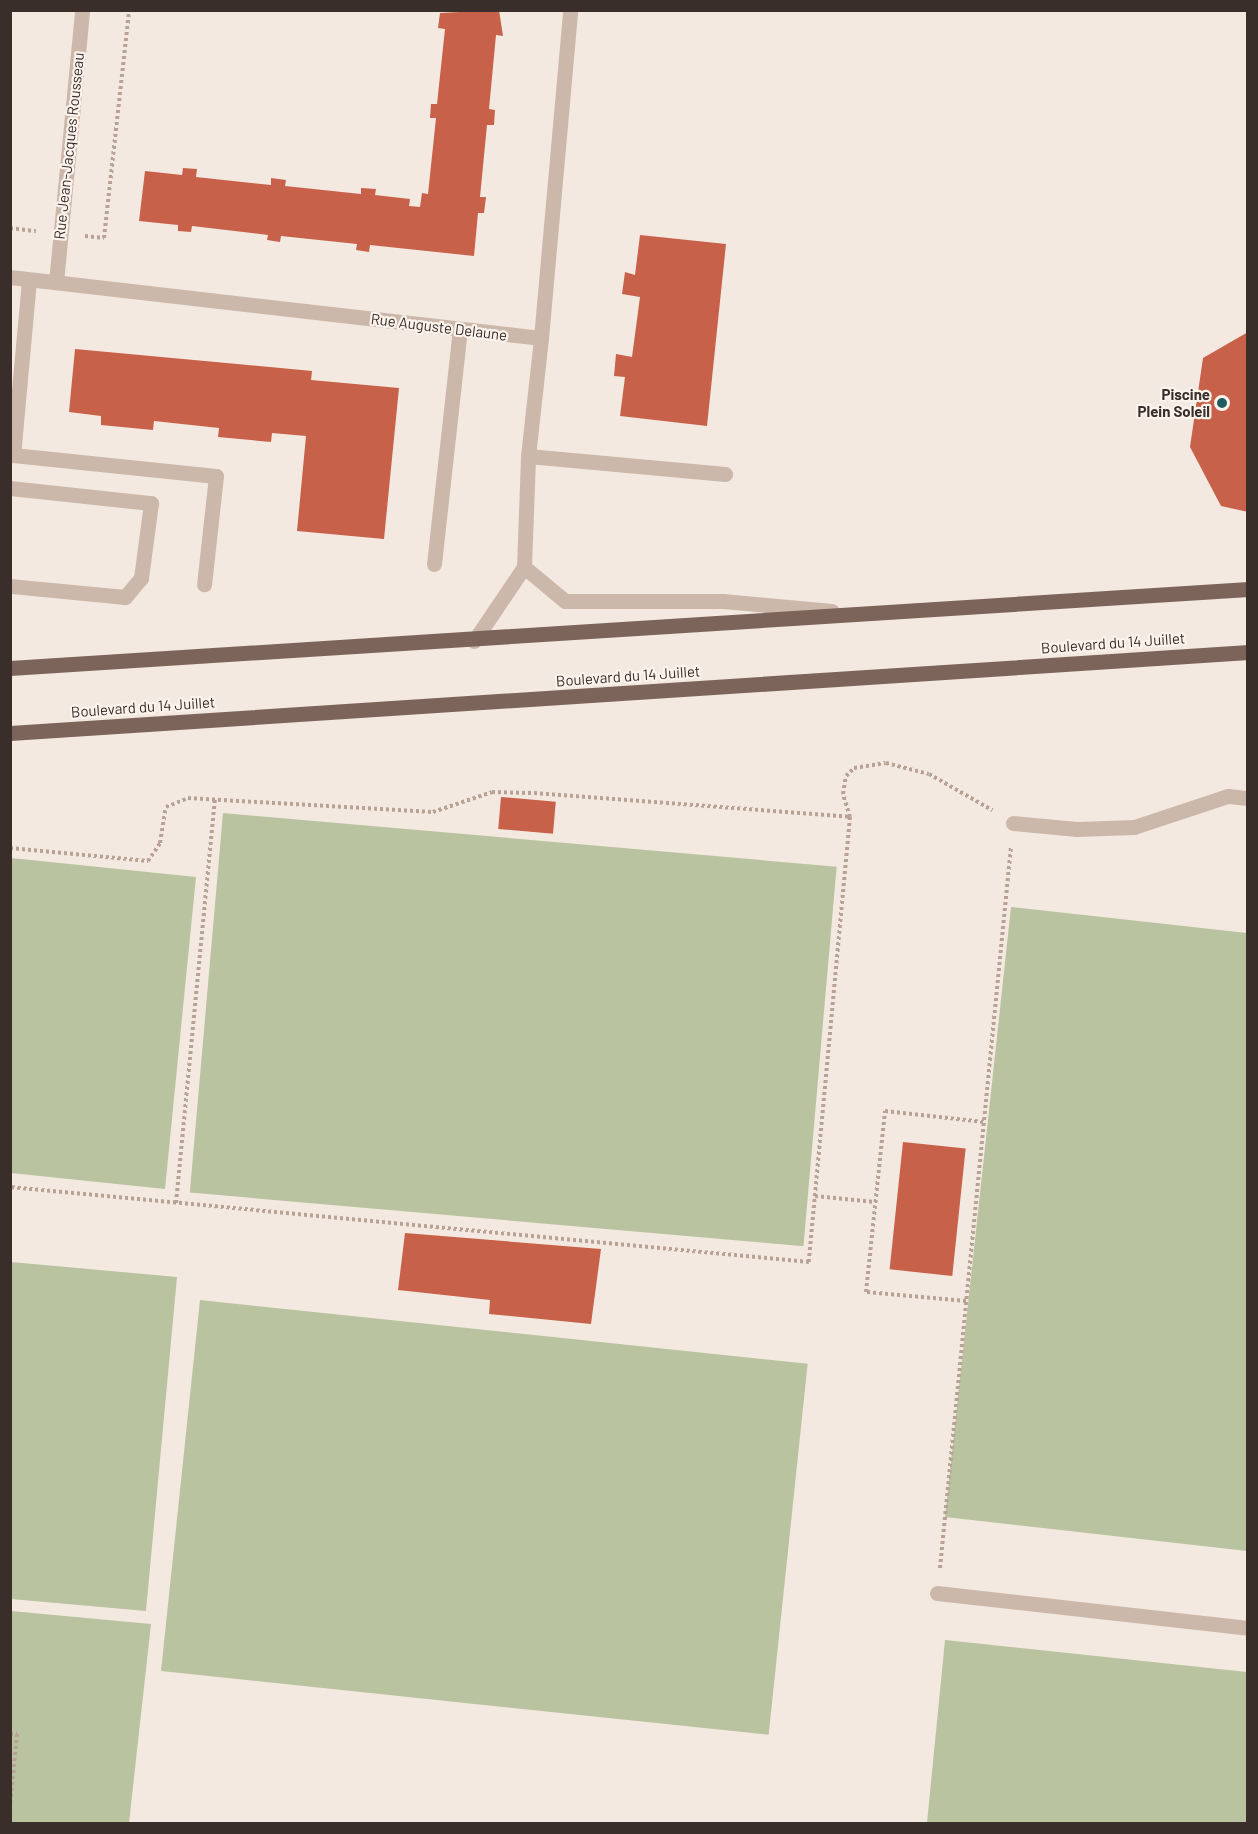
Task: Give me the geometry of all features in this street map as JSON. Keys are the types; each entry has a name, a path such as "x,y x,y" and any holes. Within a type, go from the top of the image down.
{"main road":[{"path":"10,668 474,641 1248,589"},
{"name":"Boulevard du 14 Juillet","path":"10,733 1248,652"}],"street":[{"name":"Rue Jean-Jacques Rousseau","path":"56,282 82,10"},
{"path":"474,641 524,567 528,456 541,338 570,10"},
{"name":"Rue Auguste Delaune","path":"10,277 541,338"},
{"path":"29,280 13,454 216,476 204,584"},
{"path":"434,564 460,329"},
{"path":"528,456 725,474"},
{"path":"10,488 151,503 141,578 125,597 10,586"},
{"path":"524,567 565,601 723,601 866,614"},
{"path":"1013,823 1077,830 1134,827 1228,796 1248,798"},
{"path":"937,1593 1248,1628"}],"path":[{"path":"77,236 104,238 129,10"},
{"path":"10,228 40,231"},
{"path":"10,1187 809,1262 850,817 843,794 846,776 854,768 886,763 929,774 1013,823 937,1593"},
{"path":"10,848 148,861 160,843 166,807 188,798 432,812 492,792 534,793 850,817"},
{"path":"176,1203 215,800"},
{"path":"966,1301 866,1292 875,1202 885,1111 984,1122"},
{"path":"815,1196 875,1202"},
{"path":"10,1734 17,1734 10,1807"}],"green space":[{"path":"223,813 837,867 803,1246 190,1193"},
{"path":"11,858 196,877 165,1189 11,1173"},
{"path":"1011,907 1247,933 1247,1551 945,1517"},
{"path":"11,1262 177,1277 146,1611 11,1599"},
{"path":"200,1300 808,1364 769,1735 161,1671"},
{"path":"11,1611 151,1624 129,1823 11,1823"},
{"path":"945,1640 1247,1672 1247,1823 927,1823"}],"building":[{"path":"499,10 503,36 496,35 489,109 495,110 494,125 487,125 480,197 486,197 484,213 478,213 474,256 370,245 369,252 356,250 357,244 281,236 280,242 267,240 268,235 192,226 191,232 178,231 178,225 139,221 145,171 182,175 183,168 197,169 196,177 271,185 271,178 286,180 285,186 361,194 361,188 376,189 375,195 410,199 409,206 420,207 422,193 428,194 436,118 430,118 431,104 437,104 445,29 438,28 440,13"},
{"path":"640,235 726,244 707,426 620,416 625,377 614,376 616,354 632,357 640,297 622,294 625,272 635,275"},
{"name":"Piscine Plein Soleil","path":"1248,332 1248,512 1221,506 1190,447 1203,358"},
{"path":"75,349 312,371 311,380 399,388 384,539 297,531 306,436 272,433 271,442 218,437 219,428 154,421 153,430 101,425 101,416 69,412"},
{"path":"501,797 556,802 553,834 498,829"},
{"path":"903,1142 966,1149 952,1276 890,1269"},
{"path":"405,1233 601,1249 591,1324 489,1314 490,1300 398,1290"}],"place":[{"name":"Piscine Plein Soleil","path":"1222,403"}]}
